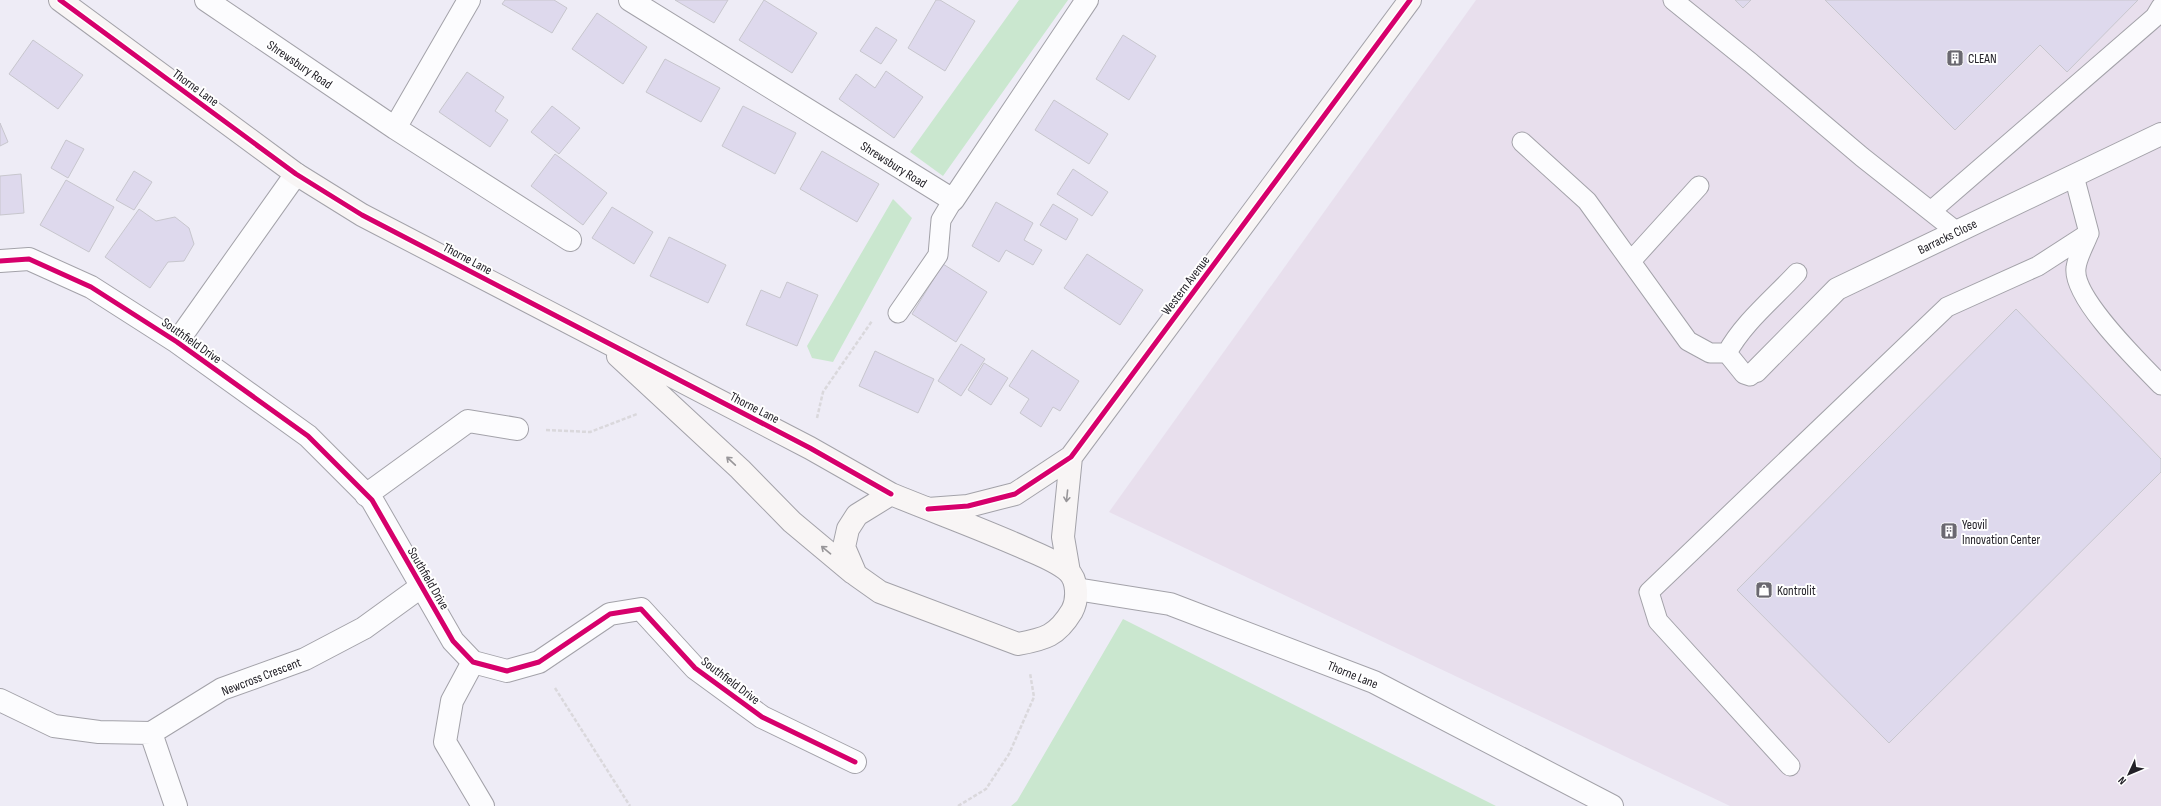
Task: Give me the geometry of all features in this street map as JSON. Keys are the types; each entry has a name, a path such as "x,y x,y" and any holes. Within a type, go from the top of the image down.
{"street":[{"name":"Thorne Lane","path":"60,0 296,174 362,215 810,448 891,494 1043,557 1073,580 1170,604 1374,682 1612,806"},
{"name":"Shrewsbury Road","path":"206,0 394,128 570,240"},
{"path":"394,128 469,0"},
{"name":"Shrewsbury Road","path":"630,0 953,200"},
{"path":"953,200 1087,0"},
{"name":"Western Avenue","path":"928,509 968,506 1015,494 1071,457 1410,0"},
{"name":"Barracks Close","path":"1756,371 1836,289 2161,134"},
{"name":"Southfield Drive","path":"177,342 296,174"},
{"name":"Southfield Drive","path":"0,261 29,259 91,287 177,342 308,436 372,500 453,641 473,662 507,670 539,662 610,614 641,610 695,668 762,717 855,762"},
{"name":"Thorne Lane","path":"602,340 740,469 792,522 856,575 880,592 1018,644 1026,643"},
{"path":"366,495 468,421 517,429"},
{"path":"1026,643 1041,640 1064,624 1076,603 1073,580 1063,537 1071,457"},
{"path":"856,575 844,547 848,529 857,515 891,494"},
{"name":"Newcross Crescent","path":"150,732 222,689 305,659 364,628 422,586"},
{"path":"473,662 452,701 445,742 483,806"},
{"path":"0,700 54,726 99,732 150,732 176,806"}],"lane":[{"path":"1673,0 1751,62 1862,157 1957,232"},
{"path":"1931,211 2155,17 2161,8"},
{"path":"1522,142 1587,201 1688,341 1710,353 1727,353"},
{"path":"2074,176 2089,233 2076,268 2081,289 2108,329 2161,385"},
{"path":"1631,261 1699,186"},
{"path":"898,313 938,255 941,220 953,200"},
{"path":"1790,766 1658,621 1649,592 1947,307 2038,266 2089,233"},
{"path":"1727,353 1731,344 1797,273"},
{"path":"1727,353 1744,374 1750,376 1756,371"}],"path":[{"path":"810,448 822,392 875,315"},
{"path":"517,429 590,432 668,402"},
{"path":"958,806 986,789 1009,754 1034,697 1026,643"},
{"path":"539,662 630,806"}],"shaded area":[{"path":"1476,0 2161,0 2161,806 1730,806 1109,512"}],"green space":[{"path":"1019,0 1068,0 943,176 910,152"},
{"path":"893,199 912,218 833,362 812,358 807,346"},
{"path":"1123,619 1496,806 1011,806 1017,801"}],"building":[{"path":"505,0 554,0 567,8 552,33 502,4"},
{"path":"675,0 728,0 714,23"},
{"path":"764,0 817,33 792,73 739,40"},
{"path":"936,0 940,0 975,21 945,71 908,48"},
{"path":"1735,0 1751,0 1743,8"},
{"name":"CLEAN","path":"1825,0 2138,0 2067,72 2040,45 1955,130"},
{"path":"597,13 647,47 623,84 572,49"},
{"path":"876,27 897,40 881,64 860,51"},
{"path":"1123,35 1156,56 1129,100 1096,79"},
{"path":"33,40 83,75 58,109 9,74"},
{"path":"665,59 720,88 701,122 646,92"},
{"path":"886,71 923,97 894,138 839,99 856,74 875,88"},
{"path":"467,72 504,97 495,111 508,120 490,147 439,112"},
{"path":"1054,100 1108,134 1089,164 1035,130"},
{"path":"552,106 580,128 559,154 531,132"},
{"path":"743,106 796,133 775,174 722,146"},
{"path":"0,123 8,142 0,146"},
{"path":"66,140 84,149 68,178 51,168"},
{"path":"822,151 879,184 857,222 800,189"},
{"path":"555,154 607,193 583,225 531,186"},
{"path":"1073,169 1108,192 1092,216 1057,194"},
{"path":"134,171 152,182 134,210 116,200"},
{"path":"21,174 24,213 0,215 0,176"},
{"path":"66,180 114,207 89,252 40,225"},
{"path":"996,202 1033,223 1024,240 1042,250 1033,265 1006,250 999,262 972,246"},
{"path":"1053,204 1078,219 1066,240 1040,225"},
{"path":"612,207 653,232 634,264 592,238"},
{"path":"139,209 156,221 175,217 189,228 194,244 184,261 168,262 150,288 105,257"},
{"path":"669,237 726,265 708,303 650,276"},
{"path":"1087,254 1143,290 1120,325 1064,288"},
{"path":"943,264 987,292 956,342 912,314"},
{"path":"787,282 818,295 797,346 746,325 761,290 780,298"},
{"name":"Yeovil Innovation Center","path":"2016,309 2161,459 2161,472 1889,743 1737,590"},
{"path":"961,344 985,359 961,396 938,381"},
{"path":"1032,350 1079,381 1060,411 1053,407 1041,427 1020,413 1029,399 1009,386"},
{"path":"875,351 934,379 918,413 859,386"},
{"path":"984,363 1008,378 991,405 968,390"}],"cycle path":[{"path":"60,0 296,174 362,215 810,448 891,494"},
{"path":"928,509 968,506 1015,494 1071,457 1410,0"},
{"path":"0,261 29,259 91,287 177,342 308,436 372,500 453,641 473,662 507,671 539,662 610,614 641,609 695,668 762,717 855,762"}],"place":[{"name":"CLEAN","path":"1955,58"},
{"name":"Yeovil Innovation Center","path":"1949,531"},
{"name":"Kontrolit","path":"1764,590"}]}
